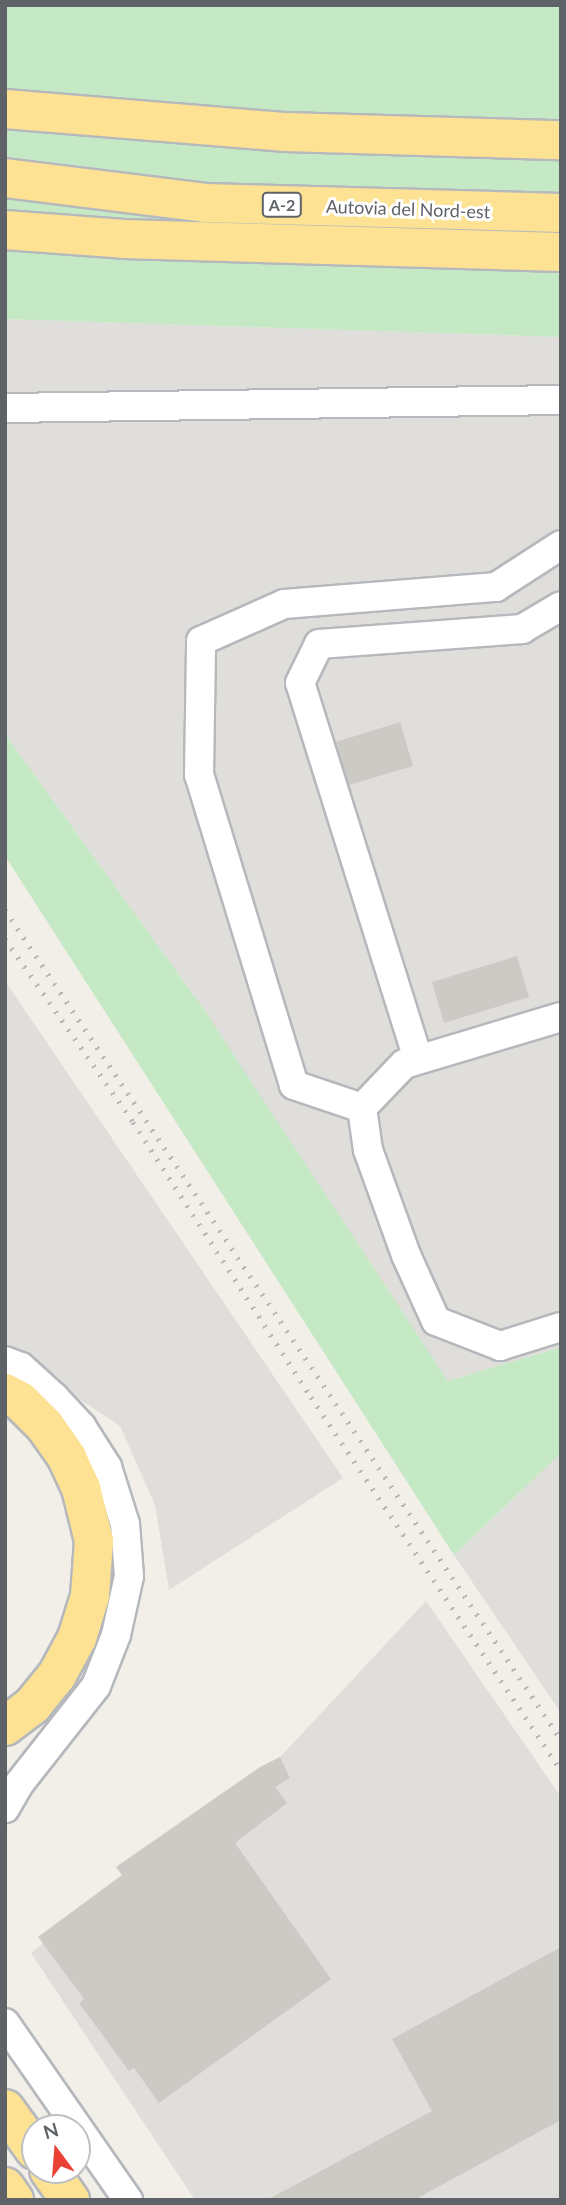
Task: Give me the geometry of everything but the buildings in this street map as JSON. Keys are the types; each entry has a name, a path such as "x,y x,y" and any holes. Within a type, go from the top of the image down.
{"highway":[{"path":"5,90 208,125"},
{"path":"5,109 313,133 561,141"},
{"name":"Autovia del Nord-est","path":"5,178 205,203 561,213"},
{"path":"5,228 124,239 561,251"},
{"path":"5,1392 45,1426 67,1458 81,1488 94,1541 90,1596 76,1638 49,1685 33,1704 5,1726"},
{"path":"5,2109 21,2131"},
{"path":"59,2184 70,2200"},
{"path":"5,2187 14,2200"}],"street":[{"path":"5,408 561,400"},
{"path":"362,1108 294,1085 199,775 201,642 284,604 496,587 561,545"},
{"path":"418,1059 300,683 319,644 522,629 561,606"},
{"path":"362,1108 404,1064 561,1017"},
{"path":"362,1108 373,1163 405,1255 436,1321 500,1346 561,1327"},
{"path":"5,1361 21,1367 54,1397 81,1426 107,1467 125,1524 130,1576 116,1635 96,1686 19,1784 5,1808"},
{"path":"5,2023 128,2200"}],"shaded area":[{"path":"5,319 561,337 561,1347 448,1381 307,1181 203,1008 5,734"},
{"path":"5,981 343,1478 169,1590 155,1505 120,1426 5,1350"},
{"path":"561,1453 561,1713 454,1555"},
{"path":"426,1601 561,1797 561,2200 195,2200 31,1953 282,1755"}],"green space":[{"path":"5,5 561,5 561,337 5,319"},
{"path":"5,734 203,1008 448,1381 561,1347 561,1453 454,1555 5,856"}],"railway":[{"path":"5,910 561,1740"},
{"path":"5,939 133,1122 311,1397 561,1770"}]}
